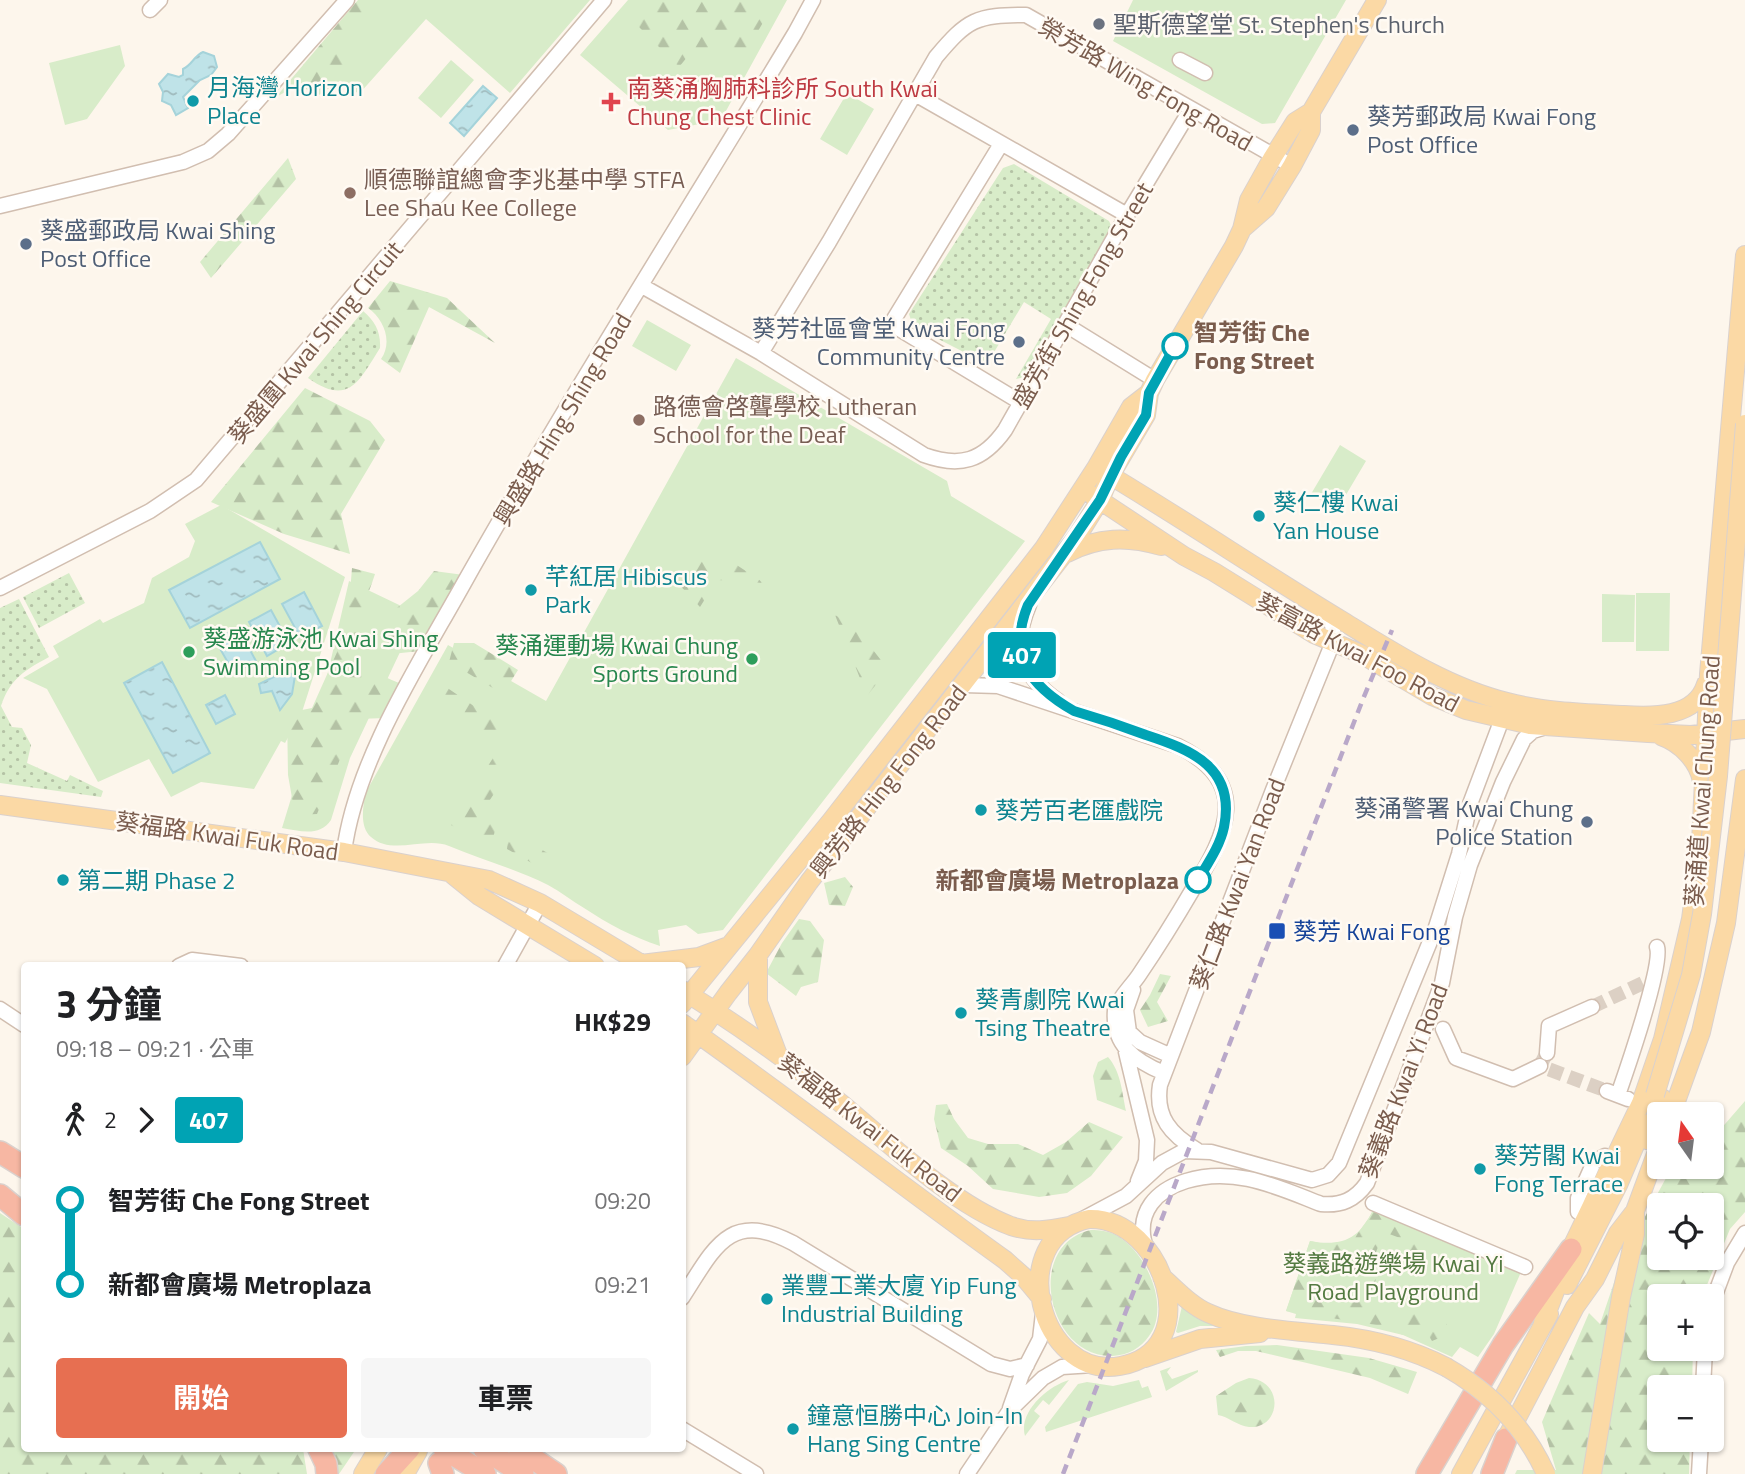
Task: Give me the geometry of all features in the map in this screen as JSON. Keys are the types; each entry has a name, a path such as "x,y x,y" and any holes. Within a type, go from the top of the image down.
{"highway":[{"path":"0,1185 21,1197"},
{"path":"0,1195 21,1212"},
{"path":"1427,1474 1503,1345 1571,1249"},
{"path":"1492,1474 1506,1439"},
{"path":"320,1452 327,1474"},
{"path":"489,1452 523,1474"},
{"path":"524,1452 556,1474"},
{"path":"386,1474 405,1459"},
{"path":"442,1462 485,1474"}],"main road":[{"name":"興芳路 Hing Fong Road","path":"686,1053 809,882 1064,555 1100,500 1103,472 1131,407 1152,386 1242,229 1249,200 1273,157 1295,122 1311,112 1377,0"},
{"name":"興芳路 Hing Fong Road","path":"1242,229 1266,208 1292,166 1311,130 1311,112"},
{"name":"葵涌道 Kwai Chung Road","path":"1543,1323 1571,1249 1631,1129 1663,1039 1691,919 1703,806 1709,674 1745,255"},
{"name":"葵涌道 Kwai Chung Road","path":"1576,1307 1584,1277 1639,1160 1691,975 1711,848 1745,424"},
{"name":"興芳路 Hing Fong Road","path":"686,995 831,821 1044,548 1083,489 1103,472"},
{"name":"葵富路 Kwai Foo Road","path":"1103,472 1323,609 1439,677 1505,711 1552,726 1648,733 1705,733 1745,729"},
{"name":"葵富路 Kwai Foo Road","path":"1083,489 1184,556 1314,634 1361,654 1432,696 1466,710 1505,711 1536,708 1655,716 1677,711 1694,702 1705,690 1709,674"},
{"name":"葵涌道 Kwai Chung Road","path":"1461,1474 1543,1323 1574,1272 1618,1185 1686,1027 1711,915 1728,777 1745,526"},
{"path":"1064,555 1089,542 1118,538 1141,540 1184,556"},
{"path":"1648,733 1665,737 1686,752 1700,773 1703,806"},
{"name":"葵涌道 Kwai Chung Road","path":"1676,1102 1701,1032 1726,923 1745,779"},
{"name":"葵福路 Kwai Fuk Road","path":"0,805 344,852 489,880 540,904 638,962"},
{"name":"葵福路 Kwai Fuk Road","path":"453,875 479,895 588,962"},
{"path":"664,962 699,957 728,946"},
{"path":"758,956 758,1002 778,1055"},
{"name":"葵福路 Kwai Fuk Road","path":"686,996 716,1011 778,1055 819,1085 928,1175 974,1207 1022,1230 1042,1231 1074,1224"},
{"name":"葵福路 Kwai Fuk Road","path":"686,1027 1005,1261 1023,1276 1043,1305"},
{"name":"葵涌道 Kwai Chung Road","path":"1483,1474 1506,1439 1618,1233 1635,1211 1647,1178"},
{"path":"1592,1474 1623,1289 1635,1234 1635,1211"},
{"path":"1132,1363 1149,1353 1166,1328 1169,1307 1162,1276 1148,1251 1129,1230 1100,1219 1074,1224 1053,1240 1043,1258 1039,1278 1051,1331 1074,1355 1093,1364 1112,1367 1132,1363 1200,1339 1288,1331"},
{"path":"1162,1276 1191,1303 1208,1313 1288,1331 1380,1343 1416,1353 1446,1367 1479,1388 1509,1416 1532,1448 1546,1474"},
{"path":"363,1474 376,1452"}],"street":[{"path":"0,206 183,162 208,151 228,134 348,0"},
{"name":"葵盛圍 Kwai Shing Circuit","path":"0,588 150,511 196,480 604,0"},
{"name":"興盛路 Hing Shing Road","path":"344,852 355,797 406,686 526,474 813,0"},
{"name":"榮芳路 Wing Fong Road","path":"761,353 936,57 954,36 976,19 999,15 1026,15 1292,166"},
{"path":"1180,60 1205,73"},
{"path":"915,94 1127,215"},
{"name":"盛芳街 Shing Fong Street","path":"761,353 924,455 942,461 958,462 974,458 993,447 1005,430 1127,215 1191,110"},
{"path":"1001,144 891,324 1020,402"},
{"path":"642,286 761,353"},
{"path":"1066,326 1152,386"},
{"path":"1039,588 1023,619 1020,645 1022,659 1028,674 1038,685 1074,711"},
{"path":"1323,609 1331,621 1333,642"},
{"name":"葵仁路 Kwai Yan Road","path":"1197,1150 1175,1135 1164,1121 1158,1094 1273,790 1333,642"},
{"path":"964,685 998,686 1166,741 1196,755 1211,766 1225,795 1226,813 1219,843 1137,978 1116,1004 1116,1031 1132,1072 1147,1150 1143,1170 1126,1196"},
{"name":"葵義路 Kwai Yi Road","path":"1197,1150 1312,1180 1328,1175 1339,1163 1436,927 1459,854 1470,804 1505,711"},
{"name":"葵義路 Kwai Yi Road","path":"1148,1251 1144,1243 1143,1226 1148,1209 1153,1201 1169,1188 1189,1180 1225,1174 1245,1177 1321,1204 1331,1205 1352,1199 1367,1183 1442,983 1455,916 1470,865 1503,782 1528,734 1538,728 1552,726"},
{"path":"507,962 540,904"},
{"path":"1618,1095 1658,957 1657,947"},
{"path":"188,962 208,962"},
{"path":"1137,978 1126,1010 1129,1032 1140,1042 1171,1056"},
{"path":"1403,1006 1409,999 1417,997 1426,1000 1430,1017"},
{"path":"1444,1030 1456,1058 1513,1079 1544,1059 1549,1026 1592,1007"},
{"path":"0,1009 21,1023"},
{"path":"1124,1049 1136,1059 1164,1073"},
{"path":"1074,1224 1126,1196 1170,1157 1184,1150 1197,1150"},
{"path":"1578,1212 1578,1198 1594,1163 1605,1156"},
{"path":"1373,1203 1525,1267"},
{"path":"686,1292 710,1254 730,1235 743,1230 766,1231 793,1243 991,1364 1010,1369 1027,1365"},
{"path":"1719,1284 1727,1263 1745,1233"},
{"path":"1010,1410 1022,1374 1040,1339 1044,1326 1043,1305"},
{"path":"967,1474 1010,1410 1055,1370 1093,1364"},
{"path":"686,1432 756,1474"}],"green space":[{"path":"358,0 377,0 380,4 341,39 347,76 316,97 300,84 276,97"},
{"path":"366,0 590,0 510,93 426,19 359,94 312,60"},
{"path":"628,0 787,0 721,120 668,130 580,55"},
{"path":"652,0 776,0 732,76 726,54 693,50 679,67 634,22"},
{"path":"1133,0 1346,0 1275,123 1262,124 1113,41"},
{"path":"120,45 125,66 87,119 65,125 49,63"},
{"path":"451,60 474,80 441,118 418,98"},
{"path":"847,93 874,109 847,155 820,139"},
{"path":"288,158 296,179 211,278 200,262"},
{"path":"1014,164 1109,221 1113,230 1025,377 1016,379 1051,319 1024,302 987,364 913,326 909,314 1003,168"},
{"path":"390,281 447,298 495,343 429,307 400,373 381,359 386,345 385,331 368,308"},
{"path":"363,311 376,327 380,348 359,380 343,390 334,390 308,378"},
{"path":"647,320 691,345 676,371 632,346"},
{"name":"葵涌運動場 Kwai Chung Sports Ground","path":"736,358 947,481 951,496 1025,541 723,930 698,934 686,925 658,930 660,946 621,930 548,885 512,869 449,846 430,843 389,845 371,837 363,822 366,792 448,645 546,701"},
{"path":"305,388 370,421 385,440 341,514 350,554 284,534 211,502"},
{"path":"1340,445 1366,461 1337,510 1311,494"},
{"name":"葵盛游泳池 Kwai Shing Swimming Pool","path":"221,505 345,577 302,712 285,743 281,741 254,789 201,782 171,797 149,759 98,782 47,689 23,678 59,657 53,646 100,619 103,623 144,603 152,578 189,557 195,541 185,524"},
{"path":"687,555 708,559 723,556 764,583 717,580 700,607 674,579"},
{"path":"352,568 375,574 358,636 362,660 369,668 399,683 386,718 357,719 317,814 295,815 288,775 287,713 312,708 347,630"},
{"path":"434,571 464,575 420,651 382,655 375,636 393,611 418,591"},
{"path":"69,573 85,603 39,628 23,597"},
{"path":"349,581 418,614 350,758 331,820 315,831 282,828 323,694"},
{"path":"1636,593 1670,593 1669,651 1636,651"},
{"path":"1602,594 1635,595 1634,642 1602,642"},
{"path":"19,599 49,657 19,676 1,706 12,727 22,728 31,745 27,763 67,781 70,775 103,791 101,797 0,783 0,608"},
{"path":"835,615 854,626 888,669 867,696"},
{"path":"454,643 474,643 518,670 503,694 449,662"},
{"path":"433,684 446,687 509,730 503,743 426,696"},
{"path":"493,758 506,766 503,780 478,818 497,824 490,848 451,825"},
{"path":"509,831 551,855 571,889 507,849"},
{"path":"845,877 853,887 845,906 829,905 824,883"},
{"path":"799,919 810,921 824,940 818,982 801,987 796,996 766,973"},
{"path":"1160,974 1171,976 1157,1002 1168,1021 1148,1027 1140,1010"},
{"path":"1108,1057 1118,1076 1126,1111 1097,1100 1093,1076 1098,1062"},
{"path":"1745,1101 1745,1212 1730,1229 1724,1244 1724,1193 1658,1193 1665,1180 1724,1180 1724,1125"},
{"path":"947,1104 968,1138 988,1144 1018,1144 1043,1155 1066,1142 1089,1122 1123,1137 1091,1176 1067,1193 1039,1197 993,1189 968,1166 941,1148 934,1119 936,1105"},
{"name":"葵義路遊樂場 Kwai Yi Road Playground","path":"1373,1210 1521,1272 1494,1334 1478,1357 1460,1347 1452,1357 1403,1335 1357,1324 1295,1318 1296,1314 1286,1311 1310,1241 1331,1243 1348,1239 1362,1228"},
{"path":"1373,1210 1427,1232 1418,1255 1401,1248 1400,1238 1384,1232 1376,1252 1367,1256 1357,1253 1353,1243"},
{"path":"0,1213 21,1227 21,1452 303,1452 307,1474 0,1474"},
{"path":"1647,1213 1647,1270 1713,1270 1707,1284 1647,1284 1647,1361 1693,1361 1692,1375 1647,1375 1647,1452 1690,1452 1689,1474 1515,1474 1517,1470 1556,1470 1542,1422 1589,1313 1600,1324 1622,1259"},
{"path":"1091,1230 1116,1235 1137,1253 1152,1281 1156,1296 1155,1324 1149,1336 1134,1350 1124,1354 1113,1356 1091,1352 1073,1340 1060,1321 1052,1300 1051,1277 1057,1256 1070,1240"},
{"path":"1310,1241 1325,1244 1338,1242 1343,1251 1323,1260 1318,1272 1323,1283 1343,1290 1353,1264 1351,1260 1355,1258 1371,1265 1377,1277 1366,1304 1390,1315 1383,1326 1286,1311"},
{"path":"1182,1306 1195,1317 1218,1326 1200,1326 1176,1332"},
{"path":"1407,1311 1416,1311 1446,1322 1449,1334 1432,1341 1429,1336 1403,1335 1390,1330 1388,1326 1404,1317"},
{"path":"1277,1345 1369,1358 1417,1372 1408,1394 1370,1378 1256,1351 1238,1351 1220,1357 1216,1350"},
{"path":"1171,1367 1167,1372 1172,1379 1198,1372 1166,1391 1160,1371"},
{"path":"1249,1378 1261,1381 1269,1387 1273,1395 1273,1413 1268,1421 1260,1426 1241,1425 1218,1415 1216,1396"},
{"path":"1069,1380 1049,1405 1043,1400 1034,1411 1040,1416 1025,1436 1026,1418 1036,1401 1052,1388"},
{"path":"1139,1380 1142,1388 1148,1386 1152,1397 1046,1432 1045,1427 1078,1384 1087,1382 1113,1386"},
{"path":"329,1452 354,1452 339,1474 336,1474"}],"water":[{"path":"203,52 214,56 217,67 183,97 188,108 176,115 171,105 162,101 163,92 159,84 168,74 179,77 183,75 183,69"},
{"path":"483,86 497,98 464,136 450,123"},
{"path":"260,542 280,579 190,628 169,590"},
{"path":"304,592 322,626 300,637 282,604"},
{"path":"271,610 289,643 267,656 249,622"},
{"path":"238,628 256,661 234,673 215,640"},
{"path":"162,662 210,753 173,773 124,683"},
{"path":"286,671 295,676 292,694 280,710 272,691 261,693 259,684"},
{"path":"225,695 235,714 216,724 206,705"}],"tunnel":[{"path":"1592,1007 1645,982"},
{"path":"1545,1056 1540,1066 1607,1091"}],"railway":[{"path":"1063,1474 1392,630"}],"bus line":[{"name":"407","path":"1175,346 1149,393 1146,415 1100,500 1028,605 1020,632 1020,645 1028,674 1050,696 1064,705 1074,711 1178,746 1211,766 1225,795 1226,813 1219,843 1198,880"}],"place":[{"name":"聖斯德望堂 St. Stephen's Church","path":"1099,24"},
{"name":"月海灣 Horizon Place","path":"193,101"},
{"name":"南葵涌胸肺科診所 South Kwai Chung Chest Clinic","path":"611,102"},
{"name":"葵芳郵政局 Kwai Fong Post Office","path":"1353,130"},
{"name":"順德聯誼總會李兆基中學 STFA Lee Shau Kee College","path":"350,193"},
{"name":"葵盛郵政局 Kwai Shing Post Office","path":"26,244"},
{"name":"葵芳社區會堂 Kwai Fong Community Centre","path":"1019,342"},
{"name":"智芳街 Che Fong Street","path":"1175,346"},
{"name":"路德會啓聾學校 Lutheran School for the Deaf","path":"639,420"},
{"name":"葵仁樓 Kwai Yan House","path":"1259,516"},
{"name":"芊紅居 Hibiscus Park","path":"531,590"},
{"name":"葵盛游泳池 Kwai Shing Swimming Pool","path":"189,652"},
{"name":"葵涌運動場 Kwai Chung Sports Ground","path":"752,659"},
{"name":"葵芳百老匯戲院","path":"981,810"},
{"name":"葵涌警署 Kwai Chung Police Station","path":"1587,822"},
{"name":"第二期 Phase 2","path":"63,880"},
{"name":"新都會廣場 Metroplaza","path":"1198,880"},
{"name":"葵芳 Kwai Fong","path":"1277,931"},
{"name":"葵青劇院 Kwai Tsing Theatre","path":"961,1013"},
{"name":"葵芳閣 Kwai Fong Terrace","path":"1480,1169"},
{"name":"業豐工業大廈 Yip Fung Industrial Building","path":"767,1299"},
{"name":"鐘意恒勝中心 Join-In Hang Sing Centre","path":"793,1429"}]}
